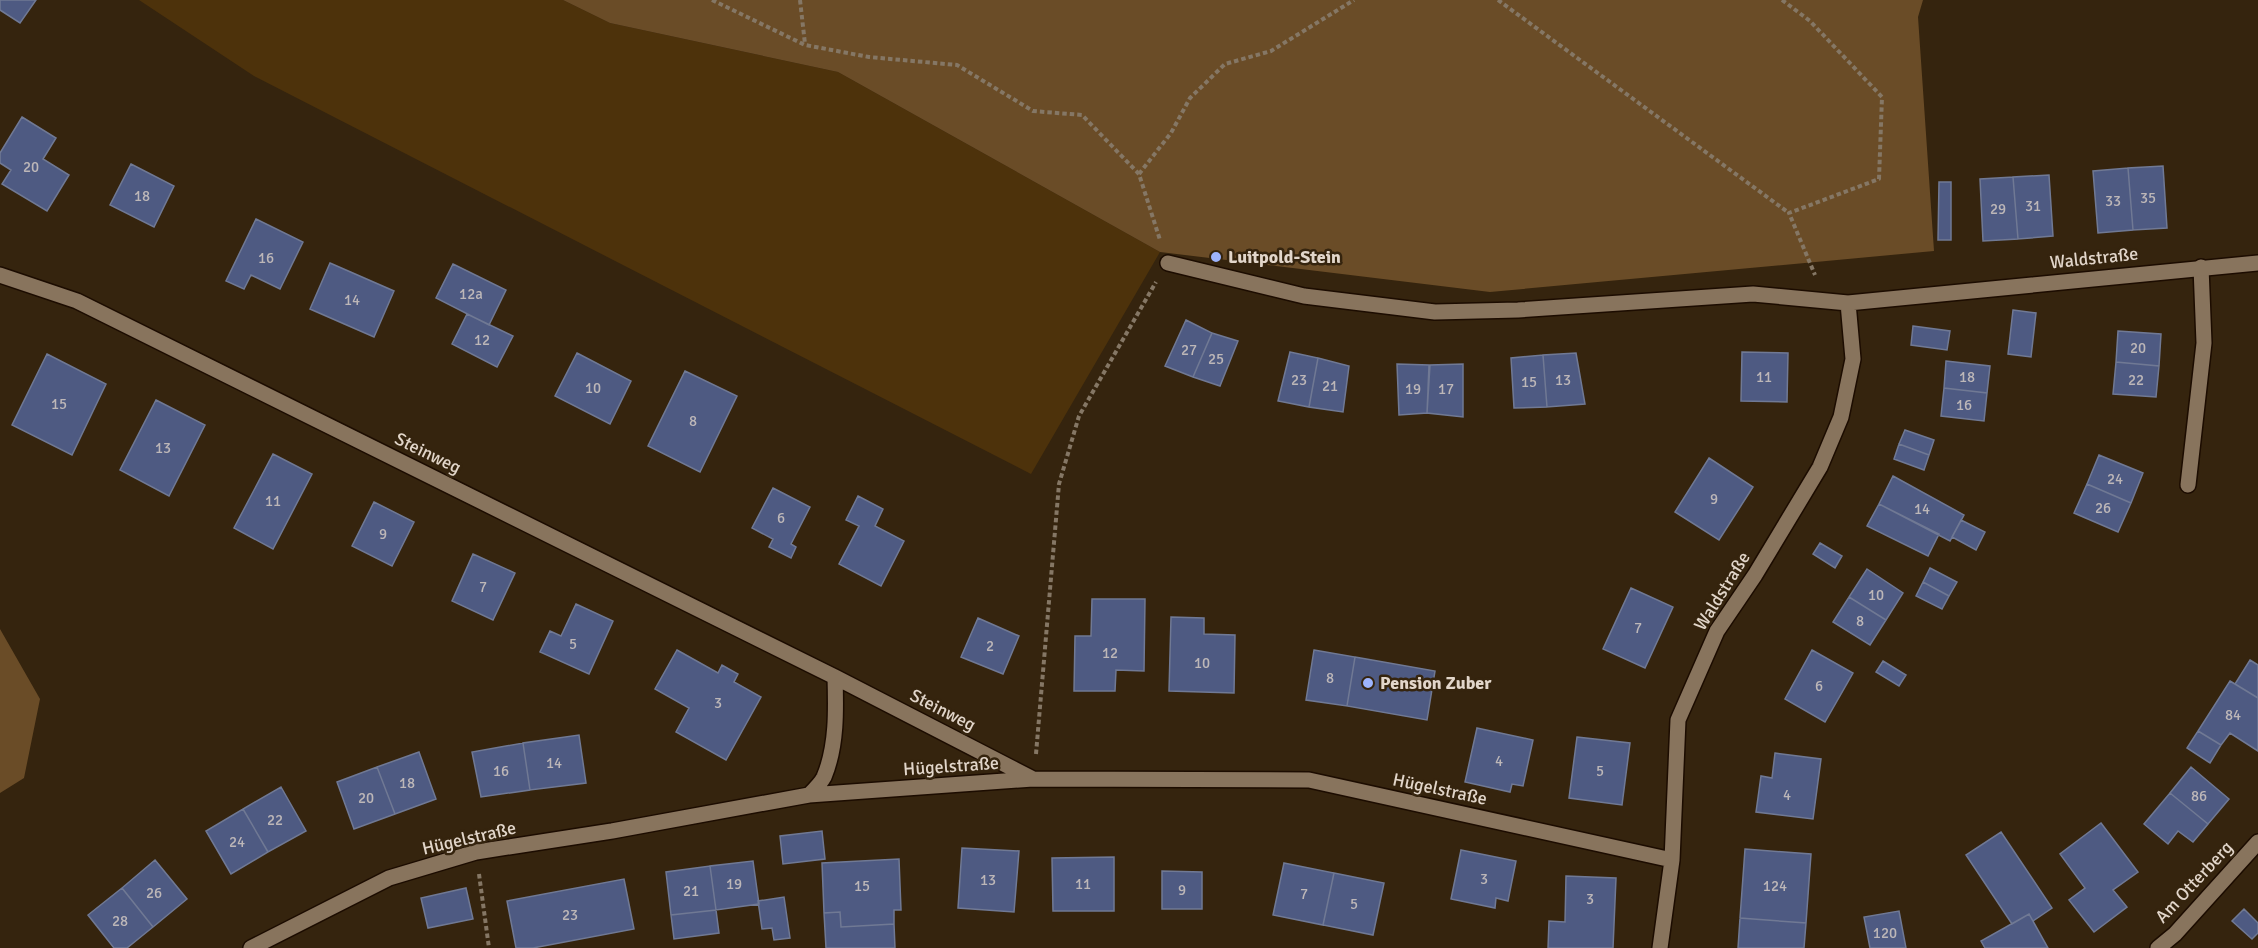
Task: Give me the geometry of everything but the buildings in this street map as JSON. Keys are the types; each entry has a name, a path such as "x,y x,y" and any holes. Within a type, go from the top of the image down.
{"street":[{"name":"Waldstraße","path":"1168,263 1304,296 1435,312 1753,294 1848,303 2258,263"},
{"path":"2188,485 2199,406 2204,343 2201,267"},
{"name":"Steinweg","path":"0,275 77,301 835,676 1033,779"},
{"name":"Waldstraße","path":"1660,948 1672,860 1678,720 1717,631 1755,575 1820,467 1837,427 1853,359 1848,303"},
{"path":"809,795 824,778 831,748 836,722 835,676"},
{"name":"Hügelstraße","path":"251,948 389,878 476,852 612,831 809,795 1033,779 1309,780 1672,860"},
{"name":"Am Otterberg","path":"2158,948 2175,934 2258,842"}],"path":[{"path":"712,0 805,45 869,57 957,64 1033,111 1082,115 1138,174 1168,263 1079,416 1059,484 1033,779"},
{"path":"800,0 805,45"},
{"path":"1138,174 1171,133 1190,98 1225,64 1271,51 1354,0"},
{"path":"1498,0 1789,213 1825,301"},
{"path":"1782,0 1809,21 1882,98 1879,179 1789,213"},
{"path":"476,852 489,948"}],"shaded area":[{"path":"139,0 563,0 610,23 838,72 1160,252 1031,474 254,76"},
{"path":"563,0 1923,0 1918,17 1934,251 1490,292 1160,252 838,72 610,23"},
{"path":"0,629 40,699 24,778 0,793"}],"place":[{"name":"Luitpold-Stein","path":"1216,257"},
{"name":"Pension Zuber","path":"1368,683"}]}
